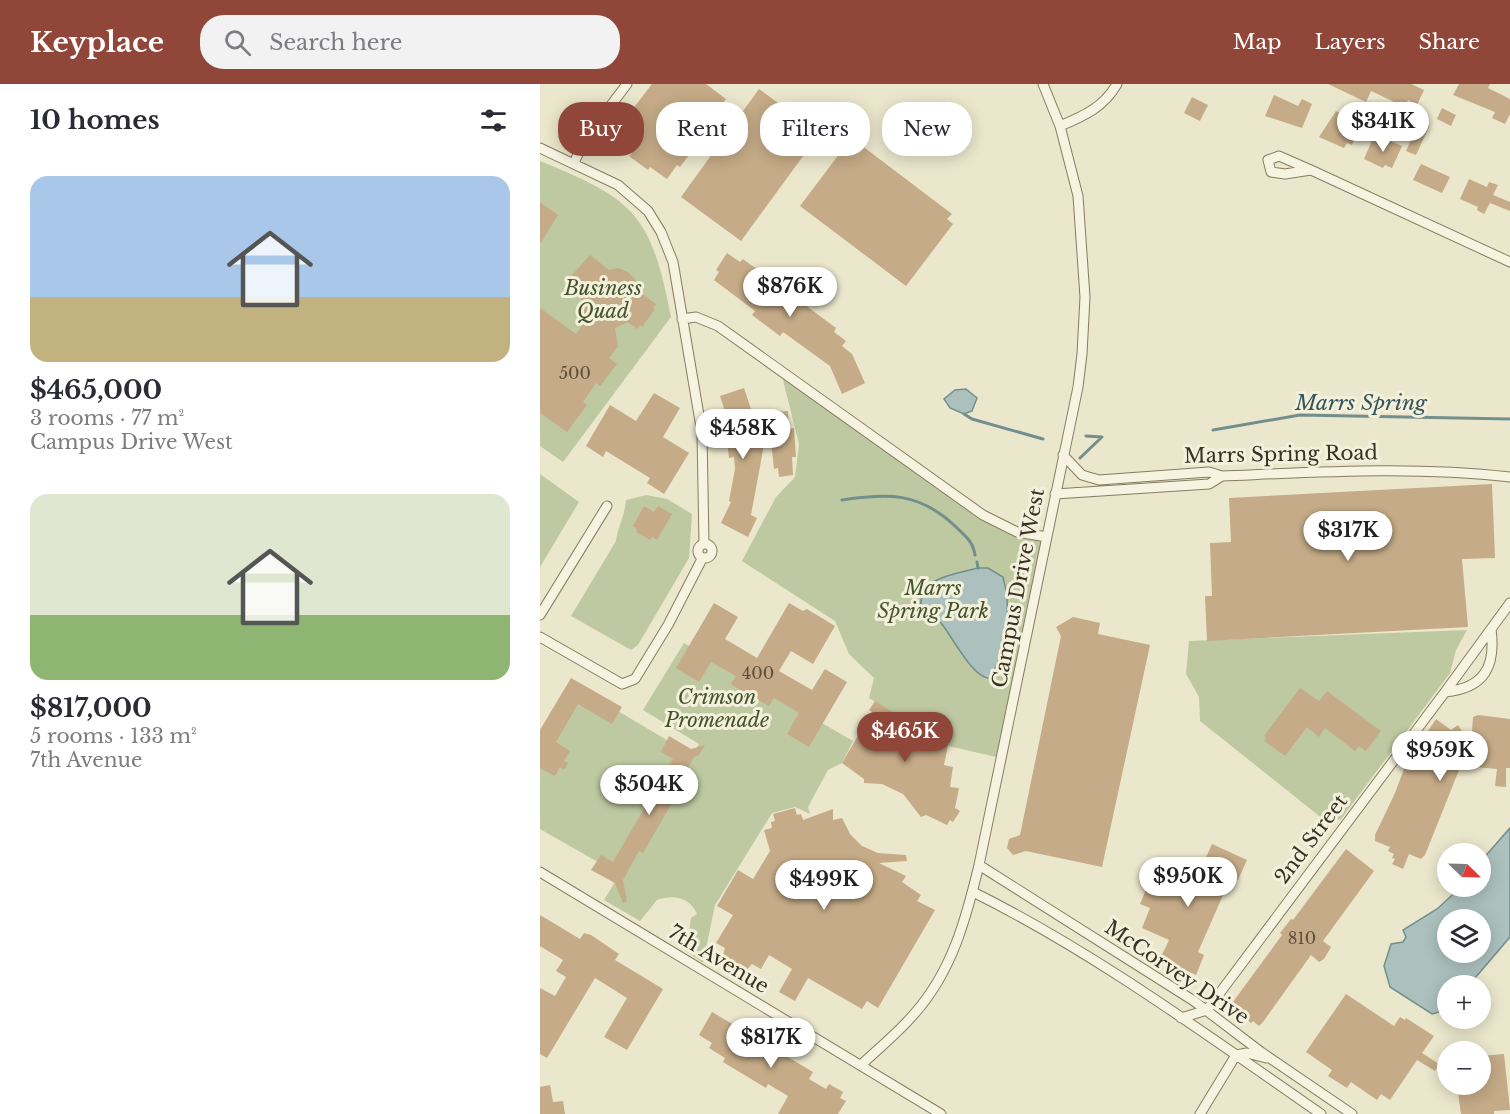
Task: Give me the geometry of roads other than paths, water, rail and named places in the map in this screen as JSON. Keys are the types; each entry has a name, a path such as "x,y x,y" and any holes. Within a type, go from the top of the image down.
{"street":[{"path":"574,163 584,141 627,84"},
{"name":"Campus Drive West","path":"861,1065 917,1011 943,973 958,942 979,865 1078,387 1085,297 1078,196 1060,126 1043,84"},
{"path":"1060,126 1106,101 1117,84"},
{"path":"540,148 618,185 648,211 662,232 674,262 702,433 704,544 709,545 712,551 709,558 702,559 635,679 622,684 540,637"},
{"path":"1311,170 1510,262"},
{"path":"682,319 696,318 718,326 983,515 1017,532 1047,537"},
{"name":"Marrs Spring Road","path":"1063,455 1082,475 1099,480 1209,472 1222,476 1399,469 1510,477"},
{"path":"1055,494 1209,484 1222,476"},
{"path":"540,615 607,506"},
{"name":"2nd Street","path":"1207,1010 1510,603"},
{"path":"1445,692 1465,690 1484,673 1494,652 1491,629"},
{"name":"McCorvey Drive","path":"979,865 1207,1010 1272,1060 1352,1114"},
{"name":"7th Avenue","path":"540,872 941,1114"},
{"name":"McCorvey Drive","path":"973,892 1050,934 1181,1018 1321,1114"},
{"path":"1050,934 1060,917"},
{"path":"1181,1018 1207,1010"},
{"path":"1200,1114 1236,1055 1247,1053 1272,1060"}],"waterway":[{"path":"964,414 972,419 1043,439"},
{"name":"Marrs Spring","path":"1213,430 1300,415 1510,419"},
{"path":"1086,436 1102,437"},
{"path":"1080,458 1102,437"},
{"path":"842,500 888,496 916,501 942,515 955,526 970,542 975,555"},
{"name":"Marrs Spring","path":"977,562 978,568"}],"park label":[{"name":"Business Quad","path":"603,300"},
{"name":"Marrs Spring Park","path":"933,600"},
{"name":"Crimson Promenade","path":"717,708"}]}
